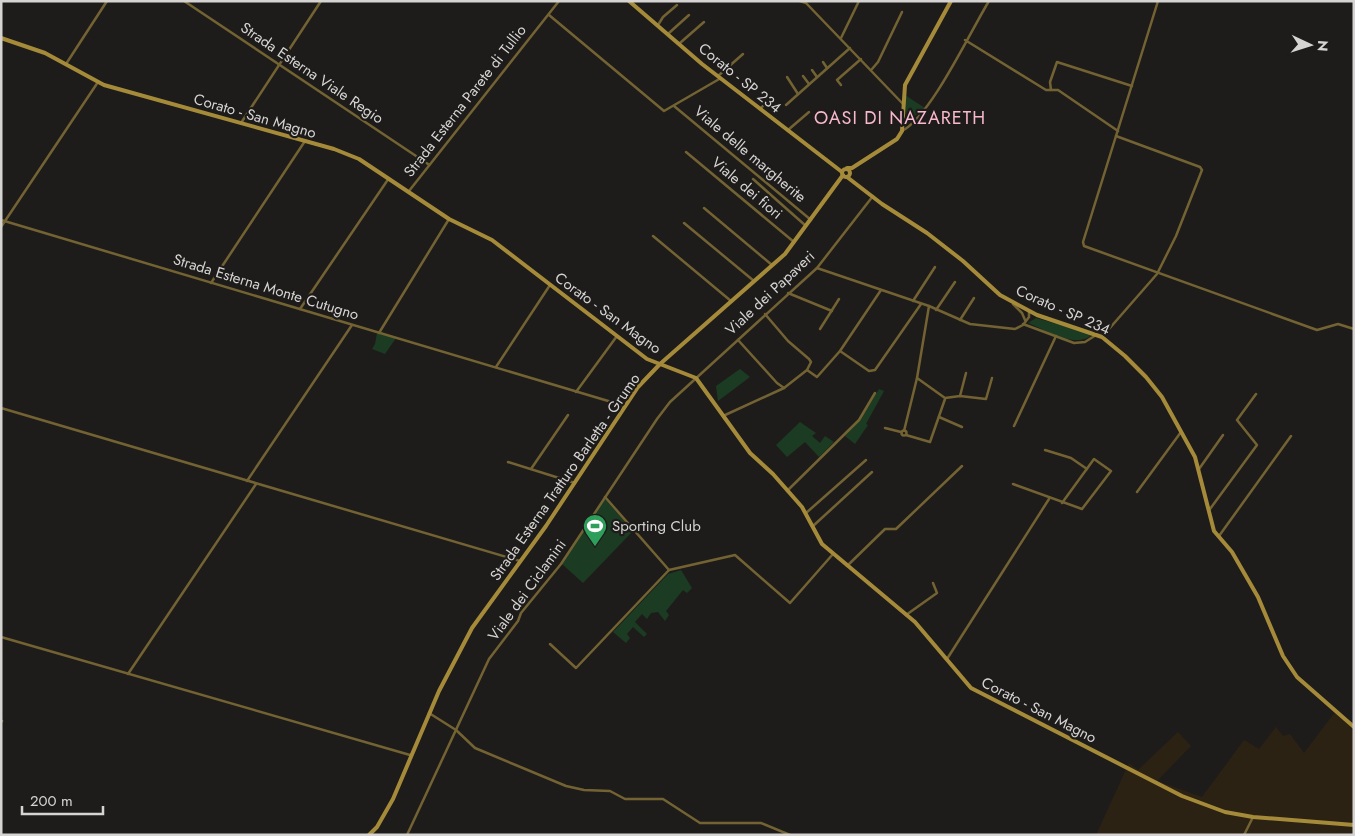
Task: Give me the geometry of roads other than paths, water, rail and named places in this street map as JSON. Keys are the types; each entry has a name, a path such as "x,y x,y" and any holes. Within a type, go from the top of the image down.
{"main road":[{"path":"902,131 903,104 907,78 950,1"},
{"name":"Corato - SP 234","path":"631,2 760,109 846,173 873,196 927,233 1010,300 1029,311 1100,336 1126,356 1162,397 1181,432 1199,468 1214,531 1232,552 1258,598 1283,656 1292,670 1311,690 1354,727"},
{"name":"Corato - San Magno","path":"1,38 39,50 98,82 305,141 359,159 409,191 449,220 492,240 647,359 696,378 750,453 773,474 806,513 822,544 906,615 971,688 1182,796 1225,812 1253,817 1354,825"},
{"name":"Strada Esterna Tratturo Barletta - Grumo","path":"369,835 386,812 429,713 455,658 472,628 521,562 638,387 660,364 772,265 794,242 846,173 897,140 902,131"}],"street":[{"path":"66,64 107,1"},
{"name":"Strada Esterna Viale Regio","path":"184,1 428,164"},
{"path":"241,123 321,1"},
{"name":"Strada Esterna Parete di Tullio","path":"409,191 428,164 559,1"},
{"path":"800,1 806,3 872,69 903,104"},
{"path":"841,38 859,1"},
{"path":"902,131 910,127 928,106 989,1"},
{"path":"1158,1 1083,242 1087,248 1317,330 1338,324 1354,329"},
{"path":"658,25 663,16 676,5"},
{"path":"872,69 878,62 902,12"},
{"path":"548,14 664,111 720,77 743,54"},
{"path":"669,34 689,15"},
{"path":"680,43 704,22"},
{"path":"966,40 1046,90 1058,90 1118,131"},
{"path":"786,105 850,48"},
{"path":"841,85 836,80 861,59"},
{"path":"823,62 827,68"},
{"path":"1051,90 1050,82 1057,62 1132,86"},
{"path":"812,70 817,77"},
{"path":"786,76 798,94"},
{"path":"803,76 809,84"},
{"path":"1,226 98,82"},
{"path":"760,109 772,97"},
{"name":"Viale delle margherite","path":"674,106 811,220"},
{"path":"788,130 809,112"},
{"path":"1023,324 1080,344 1100,336 1157,274 1176,236 1202,168 1116,136"},
{"path":"211,283 305,141"},
{"name":"Viale dei fiori","path":"686,152 794,242"},
{"path":"300,309 389,178"},
{"path":"753,179 806,226"},
{"name":"Viale dei Papaveri","path":"696,378 816,268 873,196"},
{"path":"704,208 772,265"},
{"path":"379,333 449,220"},
{"name":"Strada Esterna Monte Cutugno","path":"3,221 626,406"},
{"path":"684,223 754,281"},
{"path":"653,236 731,301"},
{"path":"913,301 935,267"},
{"path":"816,268 929,306 960,320 975,324 1015,329 1023,324 1029,311"},
{"path":"936,310 954,282"},
{"path":"496,367 550,285"},
{"path":"807,370 817,377 840,351 881,290"},
{"path":"788,293 832,311"},
{"path":"960,320 974,298"},
{"path":"820,330 839,299"},
{"path":"1010,300 1022,313 1025,320"},
{"path":"840,351 869,371 875,370 921,304"},
{"path":"929,306 917,378 902,436 906,435 930,442 945,398"},
{"path":"723,416 784,388 807,370 811,362 788,341 765,314"},
{"path":"1025,320 1037,316 1051,319"},
{"path":"247,482 352,325"},
{"path":"576,392 617,336"},
{"path":"1014,426 1056,336"},
{"path":"738,340 777,383 784,388"},
{"path":"960,396 966,373"},
{"name":"Viale dei Ciclamini","path":"407,835 490,659 518,621 521,613 561,564 657,419 670,402 696,378"},
{"path":"917,378 945,398 960,396 986,399 992,378"},
{"path":"787,491 859,420 875,393"},
{"path":"1209,510 1257,445 1237,420 1256,394"},
{"path":"1,408 521,562"},
{"path":"532,469 568,415"},
{"path":"939,417 962,427"},
{"path":"885,428 903,432"},
{"path":"1137,492 1181,432"},
{"path":"1199,468 1222,435"},
{"path":"1219,536 1291,436"},
{"path":"1045,450 1071,458 1087,469"},
{"path":"1013,484 1049,499 1062,503 1082,509 1111,471 1094,459 1062,503"},
{"path":"806,513 866,460"},
{"path":"508,462 575,483"},
{"path":"847,566 885,529 896,529 962,466"},
{"path":"813,526 872,472"},
{"path":"128,674 256,484"},
{"path":"605,497 669,570"},
{"path":"947,659 1049,499"},
{"path":"550,644 576,668 669,570 735,555 790,603 833,554"},
{"path":"906,615 937,593 932,582"},
{"path":"1,637 410,755"},
{"path":"429,713 456,730 475,748 566,786 584,790 610,791 625,799 662,799 700,822 761,823 790,835"},
{"path":"1244,835 1253,817"}],"place":[{"name":"Sporting Club","path":"595,547"}],"district":[{"name":"OASI DI NAZARETH","path":"900,118"}]}
